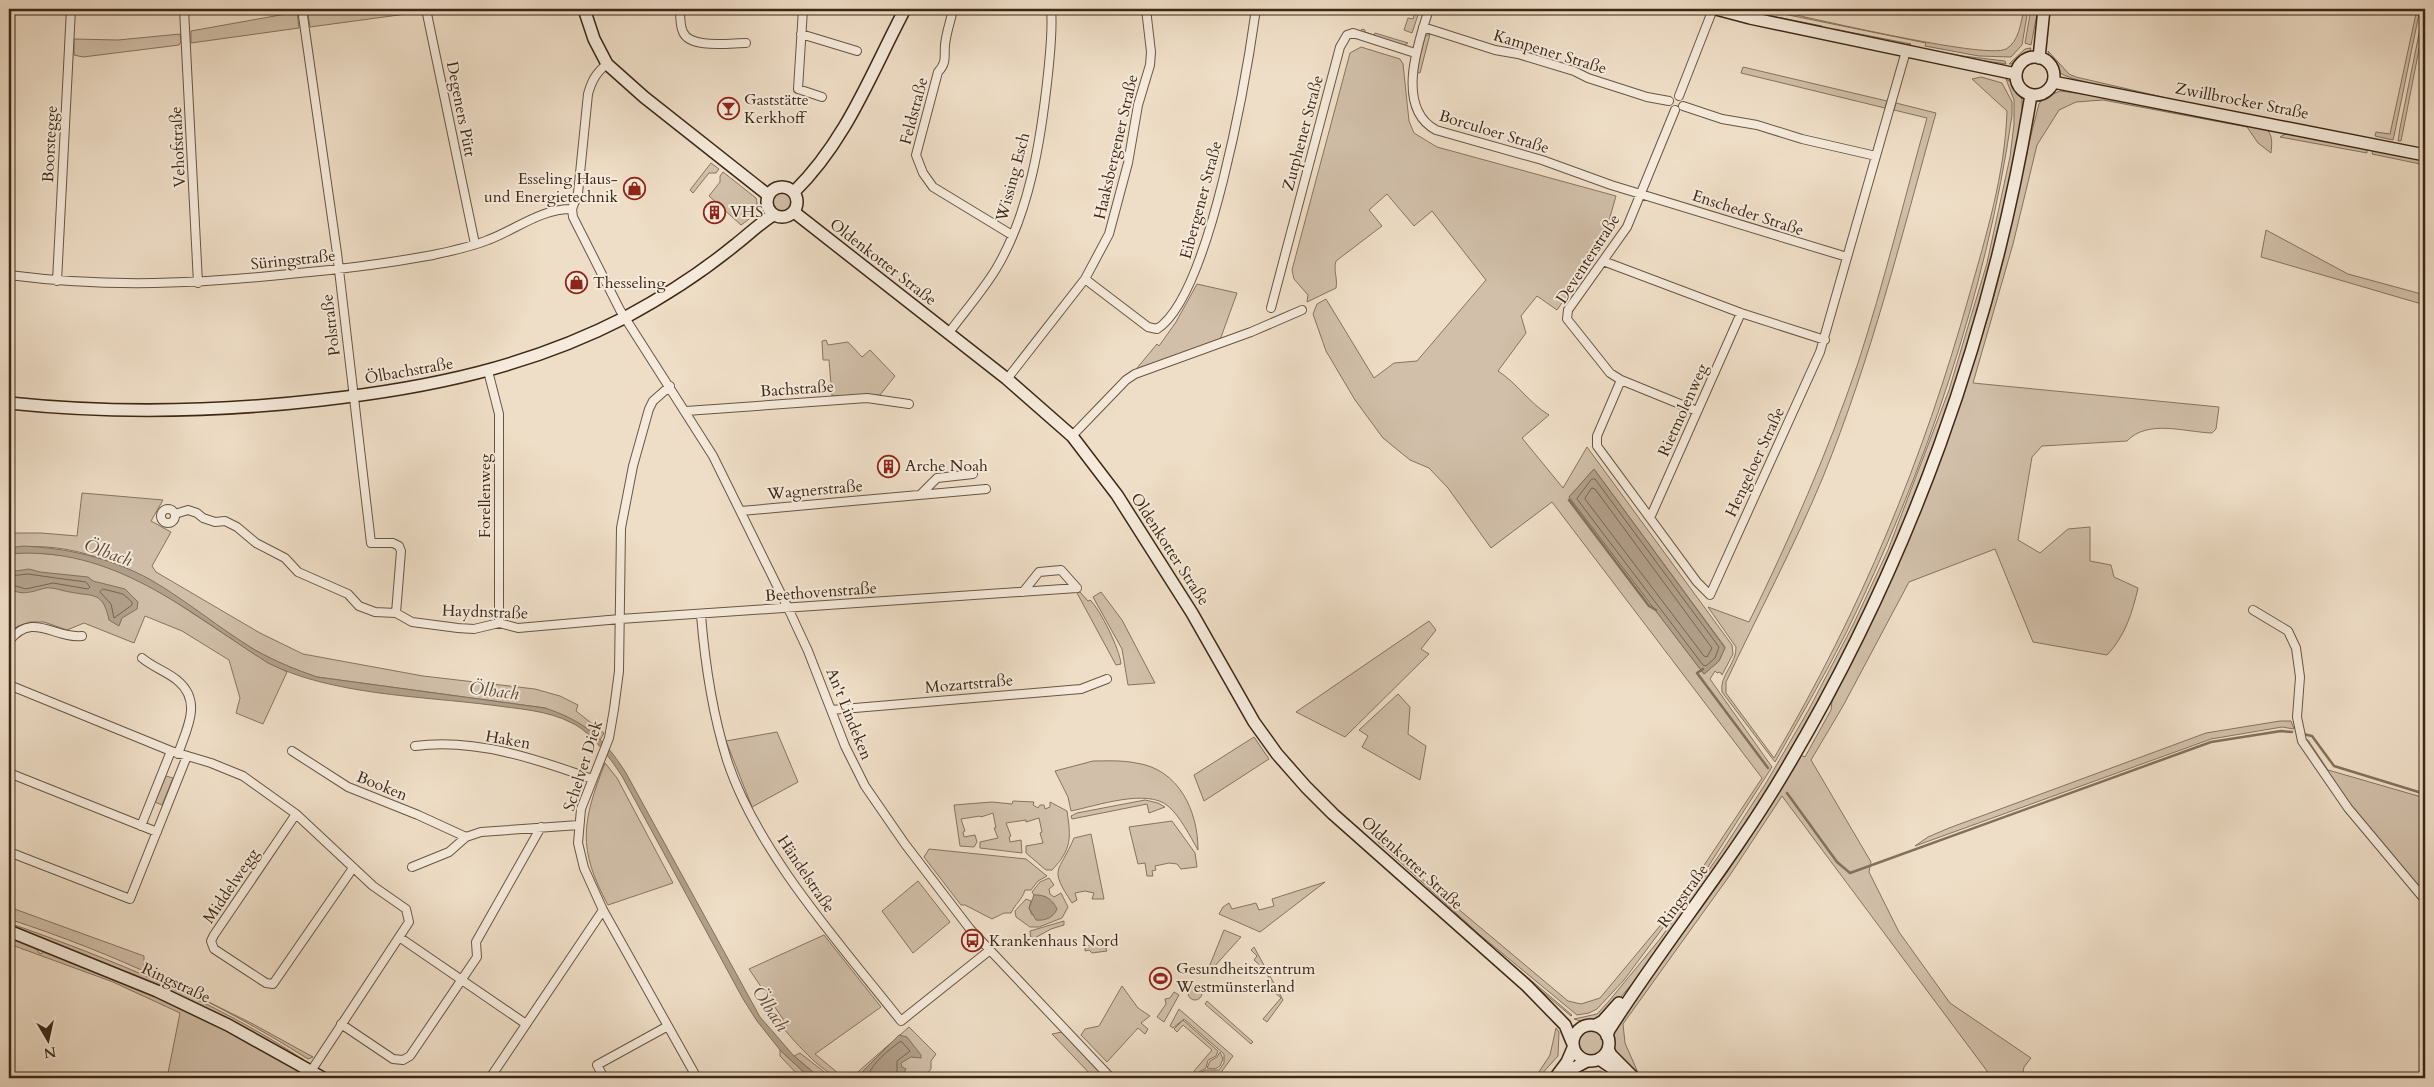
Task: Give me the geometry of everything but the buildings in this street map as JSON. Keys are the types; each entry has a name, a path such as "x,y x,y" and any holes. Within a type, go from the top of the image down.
{"street":[{"name":"Boorstegge","path":"57,281 71,9"},
{"name":"Vehofstraße","path":"184,9 198,283"},
{"name":"Polstraße","path":"302,9 338,269 370,543 394,543 399,546 401,551 396,613"},
{"name":"Degeners Pütt","path":"426,9 475,244"},
{"path":"584,9 594,39 607,64 644,97 768,195"},
{"path":"680,9 682,30 686,38 694,43 746,43"},
{"path":"804,9 798,89 822,97"},
{"path":"794,192 828,154 848,125 905,9"},
{"name":"Feldstraße","path":"953,9 945,45 946,57 943,67 938,72 916,155 923,174 933,187 1012,234"},
{"name":"Wissing Esch","path":"948,334 976,299 997,268 1012,234 1027,191 1037,145 1047,81 1052,9"},
{"name":"Haaksbergener Straße","path":"1007,378 1085,279 1109,234 1128,163 1138,105 1150,65 1151,52 1146,9"},
{"name":"Eibergener Straße","path":"1085,279 1148,327 1157,329 1168,323 1180,305 1193,276 1208,231 1237,118 1256,9"},
{"name":"Borculoer Straße","path":"1429,9 1412,72 1417,111 1427,126 1492,148 1525,155 1641,193"},
{"path":"1678,96 1715,9 1742,17 2016,74"},
{"path":"2039,58 2044,9"},
{"name":"Kampener Straße","path":"1423,26 1495,50 1518,54 1574,71 1588,78 1669,101"},
{"name":"Zutphener Straße","path":"1272,308 1340,47 1347,35 1353,33 1416,53"},
{"path":"801,34 857,51"},
{"path":"1847,257 1856,232 1906,51"},
{"path":"2032,57 2039,58 2051,67 2053,82 2047,91 2031,95 2021,90 2016,80 2016,74 2021,63 2032,57"},
{"path":"572,209 578,192 588,94 592,80 598,71 607,64"},
{"name":"Zwillbrocker Straße","path":"2053,82 2425,155"},
{"name":"Ringstraße","path":"1608,1036 1614,1021 1737,848 1785,772 1837,680 1910,523 1949,423 1994,276 2018,173 2031,95"},
{"path":"1674,96 1678,96 1684,101 1683,106 1680,110 1675,110 1670,107 1669,101 1674,96"},
{"path":"1683,106 1722,119 1757,125 1802,139 1876,156"},
{"name":"Deventerstraße","path":"1675,110 1627,227 1568,310 1567,319 1610,373 1621,380 1697,412"},
{"path":"780,187 794,192 797,202 794,212 786,217 773,214 766,203 768,195 780,187"},
{"name":"Enscheder Straße","path":"1641,193 1847,257"},
{"name":"Süringstraße","path":"9,275 57,281 125,285 198,283 338,269 435,254 475,244 488,240 551,210 572,209"},
{"name":"An't Lindeken","path":"572,209 573,217 625,317 686,411 713,456 741,510 788,608 856,769 884,816 956,912 1111,1078"},
{"name":"Oldenkotter Straße","path":"794,212 948,334 1007,378 1072,436 1116,495 1192,612 1241,702 1277,754 1333,814 1527,986"},
{"name":"Ölbachstraße","path":"9,403 115,411 176,411 258,407 353,391 443,383 488,371 549,350 625,317 714,260 773,214"},
{"name":"Hengeloer Straße","path":"1650,518 1696,582 1710,595 1758,485 1780,444 1825,340 1847,257"},
{"path":"1603,261 1741,313 1825,340"},
{"path":"1072,436 1134,374 1243,335 1302,310"},
{"name":"Rietmolenweg","path":"1650,518 1741,313"},
{"name":"Forellenweg","path":"488,371 499,414 499,623"},
{"path":"1621,380 1597,436 1597,446 1650,518"},
{"name":"Schelver Diek","path":"670,386 653,401 649,409 626,497 620,542 619,671 607,742 592,778 579,825 578,842 584,868 603,910 697,1078"},
{"name":"Bachstraße","path":"686,411 867,398 909,404"},
{"path":"922,494 937,478 973,474"},
{"name":"Wagnerstraße","path":"741,510 986,489"},
{"name":"Haydnstraße","path":"174,514 188,510 215,522 225,521 244,532 256,544 285,558 298,572 348,594 359,606 374,612 396,613 412,622 458,628 482,628 499,623 518,628 620,619"},
{"name":"Beethovenstraße","path":"620,619 701,614 1023,592 1076,588 1061,570 1039,572 1023,592"},
{"path":"2253,610 2288,631 2296,648 2300,676 2297,718 2302,741 2348,808 2425,900"},
{"name":"Händelstraße","path":"701,614 705,665 715,717 728,762 748,807 774,853 822,922 901,1020 990,950"},
{"path":"9,641 18,632 33,627 50,629 73,637 82,636"},
{"path":"142,658 154,669 179,681 189,696 192,710 142,826"},
{"name":"Mozartstraße","path":"831,710 1081,689 1107,679"},
{"path":"9,685 174,752 243,776 296,814 373,886 406,909 409,922 400,938 311,1071"},
{"name":"Haken","path":"415,746 440,744 516,754 592,778"},
{"name":"Booken","path":"292,751 348,787 418,814 466,838"},
{"path":"9,852 130,899 187,756"},
{"path":"9,773 157,832"},
{"name":"Middelwegg","path":"296,814 214,935 211,945 214,949 266,983 273,984 353,868"},
{"path":"412,867 449,852 466,838 481,832 541,826 579,825"},
{"path":"341,1024 393,1059 403,1060 410,1056 477,957 476,942 541,826"},
{"path":"490,1078 603,910"},
{"name":"Ringstraße","path":"9,931 157,991 228,1025 323,1078"},
{"path":"400,938 526,1024"},
{"name":"Ringstraße","path":"1596,1026 1603,1021 1655,962"},
{"path":"1527,986 1583,1026 1596,1026 1608,1036 1608,1049 1611,1055 1634,1078"},
{"path":"1527,986 1565,1025 1579,1057 1593,1060 1626,1078"},
{"path":"604,1078 597,1065 668,1026"},
{"path":"1555,1078 1567,1062 1576,1033 1583,1026"},
{"path":"1563,1078 1574,1068 1593,1060 1608,1049"}],"shaded area":[{"path":"307,9 421,9 421,12 310,27"},
{"path":"1416,9 1420,9 1412,33 1404,30 1408,18 1413,19"},
{"path":"1737,9 1822,26 1822,29 1744,12"},
{"path":"1759,9 1769,9 1931,43 1991,51 2006,49 2014,42 2019,31 2024,9 2028,9 2022,45 2011,57 1979,56 1925,46 1926,43"},
{"path":"2031,9 2038,9 2031,45 2025,43"},
{"path":"2417,9 2420,9 2393,140 2375,136 2376,132 2390,134"},
{"path":"2424,9 2425,19 2401,141 2398,141 2400,128"},
{"path":"297,12 299,28 191,43 191,31"},
{"path":"1362,29 1374,35 1375,33 1408,43 1403,46 1360,32"},
{"path":"1834,29 1911,44 1902,45 1834,31"},
{"path":"180,34 181,42 179,45 83,57 74,55 74,39 118,40"},
{"path":"1430,34 1420,73 1416,72 1425,36"},
{"path":"1361,47 1400,59 1403,64 1409,121 1414,133 1437,147 1616,196 1602,245 1557,310 1537,296 1521,316 1526,333 1498,371 1535,405 1549,415 1522,438 1563,488 1587,447 1732,645 1733,654 1722,675 1720,672 1717,673 1715,671 1710,679 1772,767 1706,870 1624,980 1597,1009 1589,1013 1577,1015 1480,935 1376,840 1568,1001 1581,1004 1600,998 1679,903 1762,778 1552,502 1491,548 1448,488 1429,468 1410,460 1383,438 1355,400 1326,351 1313,314 1317,304 1326,299 1374,378 1394,363 1417,361 1486,280 1432,211 1414,226 1387,194 1369,210 1382,226 1336,261 1336,288 1307,302 1308,295 1294,279 1292,270 1350,53","holes":["1594,469 1725,647 1719,661 1704,674 1569,497"]},
{"path":"2031,48 2023,60 2009,64 2025,49"},
{"path":"1925,49 2005,61 2006,64 1924,52"},
{"path":"2048,51 2069,74 2076,77 2171,99 2135,94 2069,77 2057,70 2051,61"},
{"path":"1743,67 1887,101 1885,108 1741,73"},
{"path":"1981,77 2002,83 2012,102 2012,115 2001,181 1969,314 1926,446 1875,572 1838,649 1775,762 1722,692 1723,680 1734,659 1736,647 1708,607 1749,622 1779,559 1821,462 1858,363 1927,118 1894,110 1896,103 1936,113 1885,296 1840,432 1800,529 1726,682 1726,693 1774,758 1835,646 1862,590 1910,475 1951,357 1988,228 2003,158 2007,111 1972,79"},
{"path":"2006,79 2014,84 2022,99 2022,122 2015,168 1973,335 1923,479 1853,639 1753,816 1648,965 1608,1012 1596,1022 1584,1022 1574,1019 1597,1014 1609,1001 1660,939 1720,854 1766,783 1808,711 1853,625 1888,550 1949,390 1987,263 2010,157 2014,124 2014,100"},
{"path":"2060,91 2114,98 2266,128 2271,137 2271,153 2258,143 2247,127 2103,100 2076,102 2059,110 2037,145 2013,244 1973,383 2219,407 2216,429 2212,433 2167,428 2145,430 2127,441 2042,446 2032,457 2018,540 2040,553 2068,529 2090,527 2090,561 2111,565 2114,577 2138,588 2127,624 2119,640 2107,655 2033,642 1995,549 1909,582 1843,706 1811,760 1871,862 1869,872 1899,932 1950,1003 2031,1058 2024,1067 2022,1078 1984,1078 1987,1071 1782,796 1730,875 1623,1024 1625,1043 1639,1075 1643,1078 1638,1078 1612,1049 1612,1034 1632,1002 1728,871 1800,755 1805,757 1831,710 1832,701 1900,559 1939,462 1989,313 2039,104 2043,98"},
{"path":"2287,133 2367,148 2367,153 2280,137"},
{"path":"2373,150 2425,160 2425,165 2372,154"},
{"path":"711,163 719,169 716,173 709,173 693,193 690,190"},
{"path":"723,172 756,198 756,211 741,225 709,196 720,182 720,176"},
{"path":"782,193 788,196 791,202 788,208 782,211 776,208 773,202 776,196"},
{"path":"2266,230 2348,274 2425,295 2425,305 2261,257"},
{"path":"1197,284 1237,293 1220,340 1138,371 1137,368 1157,344 1159,346 1176,322"},
{"path":"826,340 828,345 848,342 862,357 870,350 895,376 880,395 832,396 829,360 823,360 822,341"},
{"path":"82,493 163,500 151,521 171,532 152,566 156,572 260,633 303,654 423,676 535,689 560,696 578,705 576,711 604,733 600,740 594,734 545,708 317,677 263,654 169,593 111,562 79,552 46,547 9,548 9,533 77,536"},
{"path":"27,552 78,557 127,574 159,591 256,655 287,672 263,724 236,713 240,698 229,660 182,631 145,616 134,643 84,623 67,630 44,622 30,622 18,626 9,633 9,554"},
{"path":"1080,592 1088,601 1090,600 1104,621 1117,649 1121,664 1116,665 1077,593"},
{"path":"1101,592 1122,620 1155,683 1128,685 1122,649 1093,597"},
{"path":"1429,621 1436,630 1421,649 1429,654 1345,737 1296,712"},
{"path":"1398,694 1410,707 1408,734 1426,746 1420,780 1362,747 1368,736 1359,730"},
{"path":"2280,721 2291,721 2294,729 2282,727 2211,739 1915,846 1928,837 1949,828 2206,733"},
{"path":"777,732 798,782 752,807 726,741"},
{"path":"1254,737 1269,759 1204,801 1194,775"},
{"path":"2304,739 2308,740 2328,770 2425,798 2425,896 2346,801"},
{"path":"1093,761 1131,762 1151,767 1175,783 1190,807 1197,835 1198,850 1177,815 1168,806 1159,801 1148,798 1135,798 1107,802 1071,811 1068,797 1055,771"},
{"path":"605,763 617,778 673,883 608,905 591,867 586,835 591,802"},
{"path":"166,776 173,778 162,805 155,802"},
{"path":"1145,800 1165,807 1149,813 1147,804 1072,819 1071,816 1077,813"},
{"path":"1013,801 1034,802 1033,805 1038,808 1040,805 1044,805 1045,809 1050,807 1050,802 1067,811 1069,836 1067,849 1059,863 1052,870 1046,870 1026,853 1026,846 1043,843 1039,818 1026,822 1026,820 1006,823 1011,836 1009,837 1010,842 1021,840 1022,853 980,848 980,842 998,838 994,828 996,828 993,813 981,817 961,819 965,831 963,832 964,837 975,835 977,842 974,847 960,846 954,805 992,802 1012,804"},
{"path":"1172,821 1195,853 1197,867 1181,869 1177,864 1169,863 1155,866 1156,870 1152,871 1153,876 1147,876 1145,863 1138,864 1129,827"},
{"path":"1091,834 1104,899 1092,899 1094,893 1085,891 1075,893 1077,900 1072,903 1060,882 1058,870 1074,838"},
{"path":"929,849 1026,859 1047,876 1038,881 1031,890 1025,890 1011,913 1004,913 992,919 965,905 961,905 924,857"},
{"path":"1049,878 1054,885 1049,889 1050,894 1054,897 1061,893 1068,907 1062,918 1039,927 1030,927 1016,917 1015,911 1026,899 1031,901 1029,908 1032,915 1054,904 1046,897 1034,895 1032,892 1040,882"},
{"path":"918,881 950,922 913,953 882,911"},
{"path":"1325,882 1260,932 1219,914 1223,907 1229,903 1232,909 1256,903 1259,910 1274,906 1272,899"},
{"path":"9,907 144,956 144,970 253,1024 313,1057 308,1059 237,1017 163,980 87,947 9,919"},
{"path":"1064,921 1064,925 1051,929 1031,940 1030,931"},
{"path":"9,923 161,982 234,1018 304,1060 178,996 102,962 9,927"},
{"path":"1224,930 1241,937 1212,969 1210,975 1207,972"},
{"path":"824,935 881,1007 815,1054 844,1078 820,1066 789,1035 784,1029 787,1025 749,969"},
{"path":"9,937 37,947 38,952 41,954 45,950 114,977 230,1031 313,1078 167,1078 180,1013 113,982 9,944"},
{"path":"1096,940 1104,944 1107,951 1092,953 1089,950 1085,951 1085,948"},
{"path":"1486,942 1572,1015 1486,944"},
{"path":"1254,947 1283,1000 1267,1022 1263,1019 1281,998 1274,992 1276,990 1266,981 1269,977 1262,971 1264,969 1254,960 1257,956 1251,950"},
{"path":"1122,986 1138,1008 1150,1016 1141,1023 1148,1029 1145,1034 1138,1028 1107,1062 1081,1035 1085,1029 1099,1026"},
{"path":"1195,986 1200,988 1202,993 1200,998 1195,1000 1190,998 1188,993 1190,988"},
{"path":"1174,992 1179,995 1164,1022 1157,1017 1166,1004 1165,999 1170,998"},
{"path":"1207,1001 1253,1042 1251,1044 1205,1004"},
{"path":"1179,1009 1233,1056 1217,1078 1210,1074 1203,1078 1198,1074 1205,1070 1219,1070 1224,1063 1224,1054 1184,1019 1173,1028 1170,1026"},
{"path":"1183,1020 1218,1051 1216,1056 1208,1060 1206,1068 1197,1073 1194,1071 1212,1050 1183,1025 1177,1032 1174,1029"},
{"path":"909,1027 936,1054 931,1061 931,1069 923,1078 851,1078"},
{"path":"1556,1028 1559,1032 1558,1056 1538,1078 1535,1078 1550,1055"},
{"path":"1590,1030 1599,1034 1603,1043 1599,1052 1590,1056 1581,1052 1577,1043 1581,1034"},
{"path":"1062,1032 1105,1078 1094,1078 1052,1034"},
{"path":"780,1050 810,1078 801,1078 780,1056"},
{"path":"1220,1052 1223,1059 1220,1066 1215,1069 1207,1068 1210,1061 1217,1057"},
{"path":"800,1053 832,1078 820,1078 794,1056"},
{"path":"1601,1071 1613,1078 1589,1075 1567,1078 1573,1072"}],"water":[{"path":"1594,469 1725,648 1719,661 1704,674 1569,497"},
{"path":"23,546 73,552 105,560 136,572 164,588 255,650 317,677 545,708 582,725 601,740 626,773 760,1017 794,1056 820,1078 810,1078 780,1050 757,1021 743,999 623,778 600,747 579,727 553,715 532,711 377,693 320,682 293,674 268,663 177,603 147,586 115,571 82,560 47,554 9,554 9,548"},
{"path":"29,569 88,577 93,581 125,589 138,602 137,609 122,618 119,626 109,620 104,604 91,595 52,588 23,593 9,588 9,572"},
{"path":"1034,895 1048,898 1053,903 1057,909 1051,917 1036,920 1029,908"},
{"path":"899,1035 907,1037 921,1055 921,1058 911,1057 901,1063 902,1067 906,1069 901,1078 863,1078 863,1071"}],"waterway":[{"path":"1569,500 1649,606 1656,610"},
{"path":"1703,669 1697,673 1768,768"},
{"path":"1787,793 1837,862 1850,873 2211,742 2281,731 2292,732"},
{"path":"2303,734 2312,736 2334,766 2425,794"}],"place":[{"name":"Gaststätte Kerkhoff","path":"728,109"},
{"name":"Esseling Haus- und Energietechnik","path":"634,188"},
{"name":"VHS","path":"714,212"},
{"name":"Thesseling","path":"577,283"},
{"name":"Arche Noah","path":"889,466"},
{"name":"Krankenhaus Nord","path":"973,941"},
{"name":"Gesundheitszentrum Westmünsterland","path":"1160,978"}],"water label":[{"name":"Ölbach","path":"108,553"},
{"name":"Ölbach","path":"494,691"},
{"name":"Ölbach","path":"770,1009"}]}
